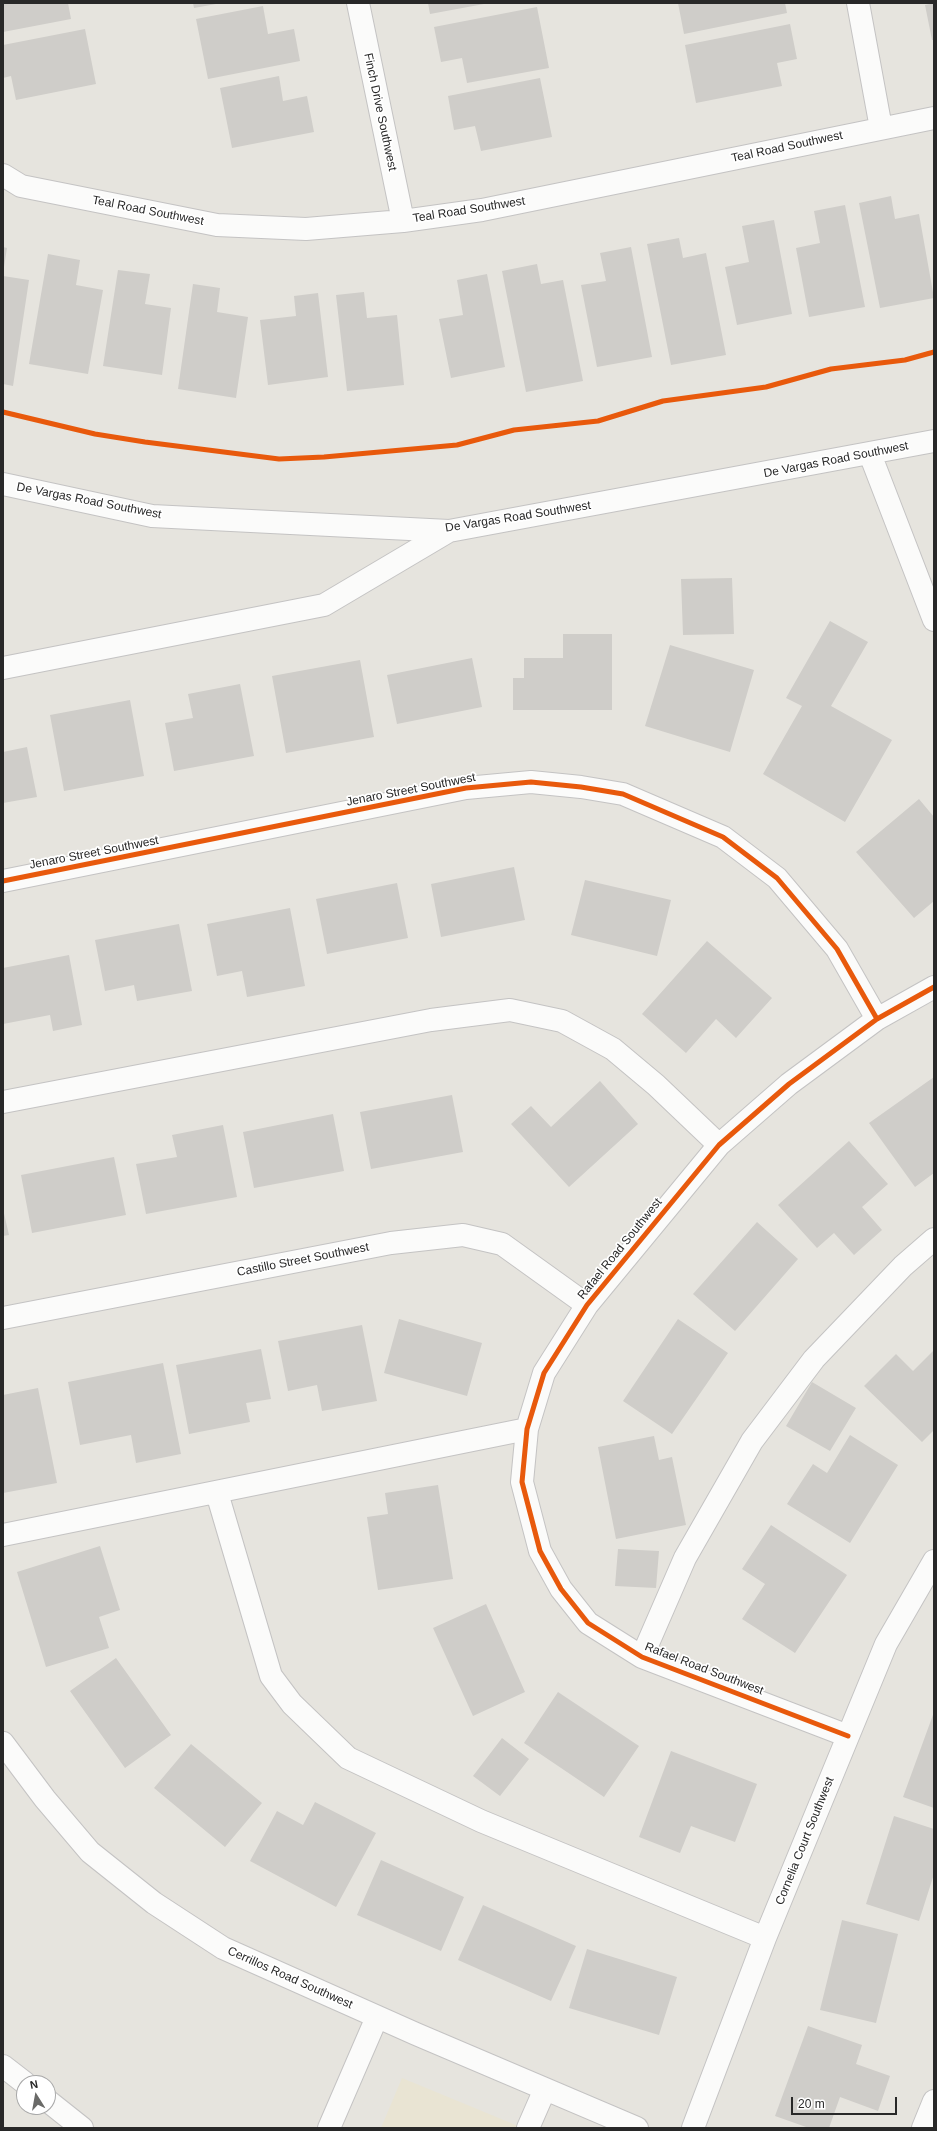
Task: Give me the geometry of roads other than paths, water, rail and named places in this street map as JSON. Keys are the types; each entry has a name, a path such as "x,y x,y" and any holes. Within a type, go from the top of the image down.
{"street":[{"name":"Finch Drive Southwest","path":"358,3 403,221"},
{"path":"858,3 881,128"},
{"name":"Teal Road Southwest","path":"3,175 21,186 217,225 306,230 403,221 482,210 934,118"},
{"name":"De Vargas Road Southwest","path":"3,484 152,516 449,531 934,441"},
{"path":"870,454 934,620"},
{"path":"3,668 324,605 449,531"},
{"name":"Jenaro Street Southwest","path":"3,881 466,788 531,782 581,787 622,794 723,837 777,878 837,949 877,1019"},
{"name":"Rafael Road Southwest","path":"848,1736 642,1657 588,1623 561,1589 540,1551 522,1482 527,1429 544,1373 587,1305 719,1145 789,1084 877,1019 934,987"},
{"path":"3,1102 431,1020 510,1010 562,1021 613,1049 656,1085 719,1145"},
{"name":"Castillo Street Southwest","path":"3,1318 391,1243 463,1235 502,1244 587,1305"},
{"path":"642,1657 685,1558 752,1441 814,1359 903,1266 934,1239"},
{"path":"3,1535 218,1493 527,1429"},
{"path":"218,1493 271,1676 292,1704 348,1758 481,1821 765,1938"},
{"name":"Cornelia Court Southwest","path":"693,2128 765,1938 886,1644 934,1561"},
{"name":"Cerrillos Road Southwest","path":"3,1743 45,1798 90,1852 154,1903 223,1948 377,2017 637,2128"},
{"path":"329,2128 377,2017"},
{"path":"3,2066 16,2076"},
{"path":"528,2128 545,2089"},
{"path":"923,2128 934,2101"},
{"path":"56,2107 82,2128"}]}
